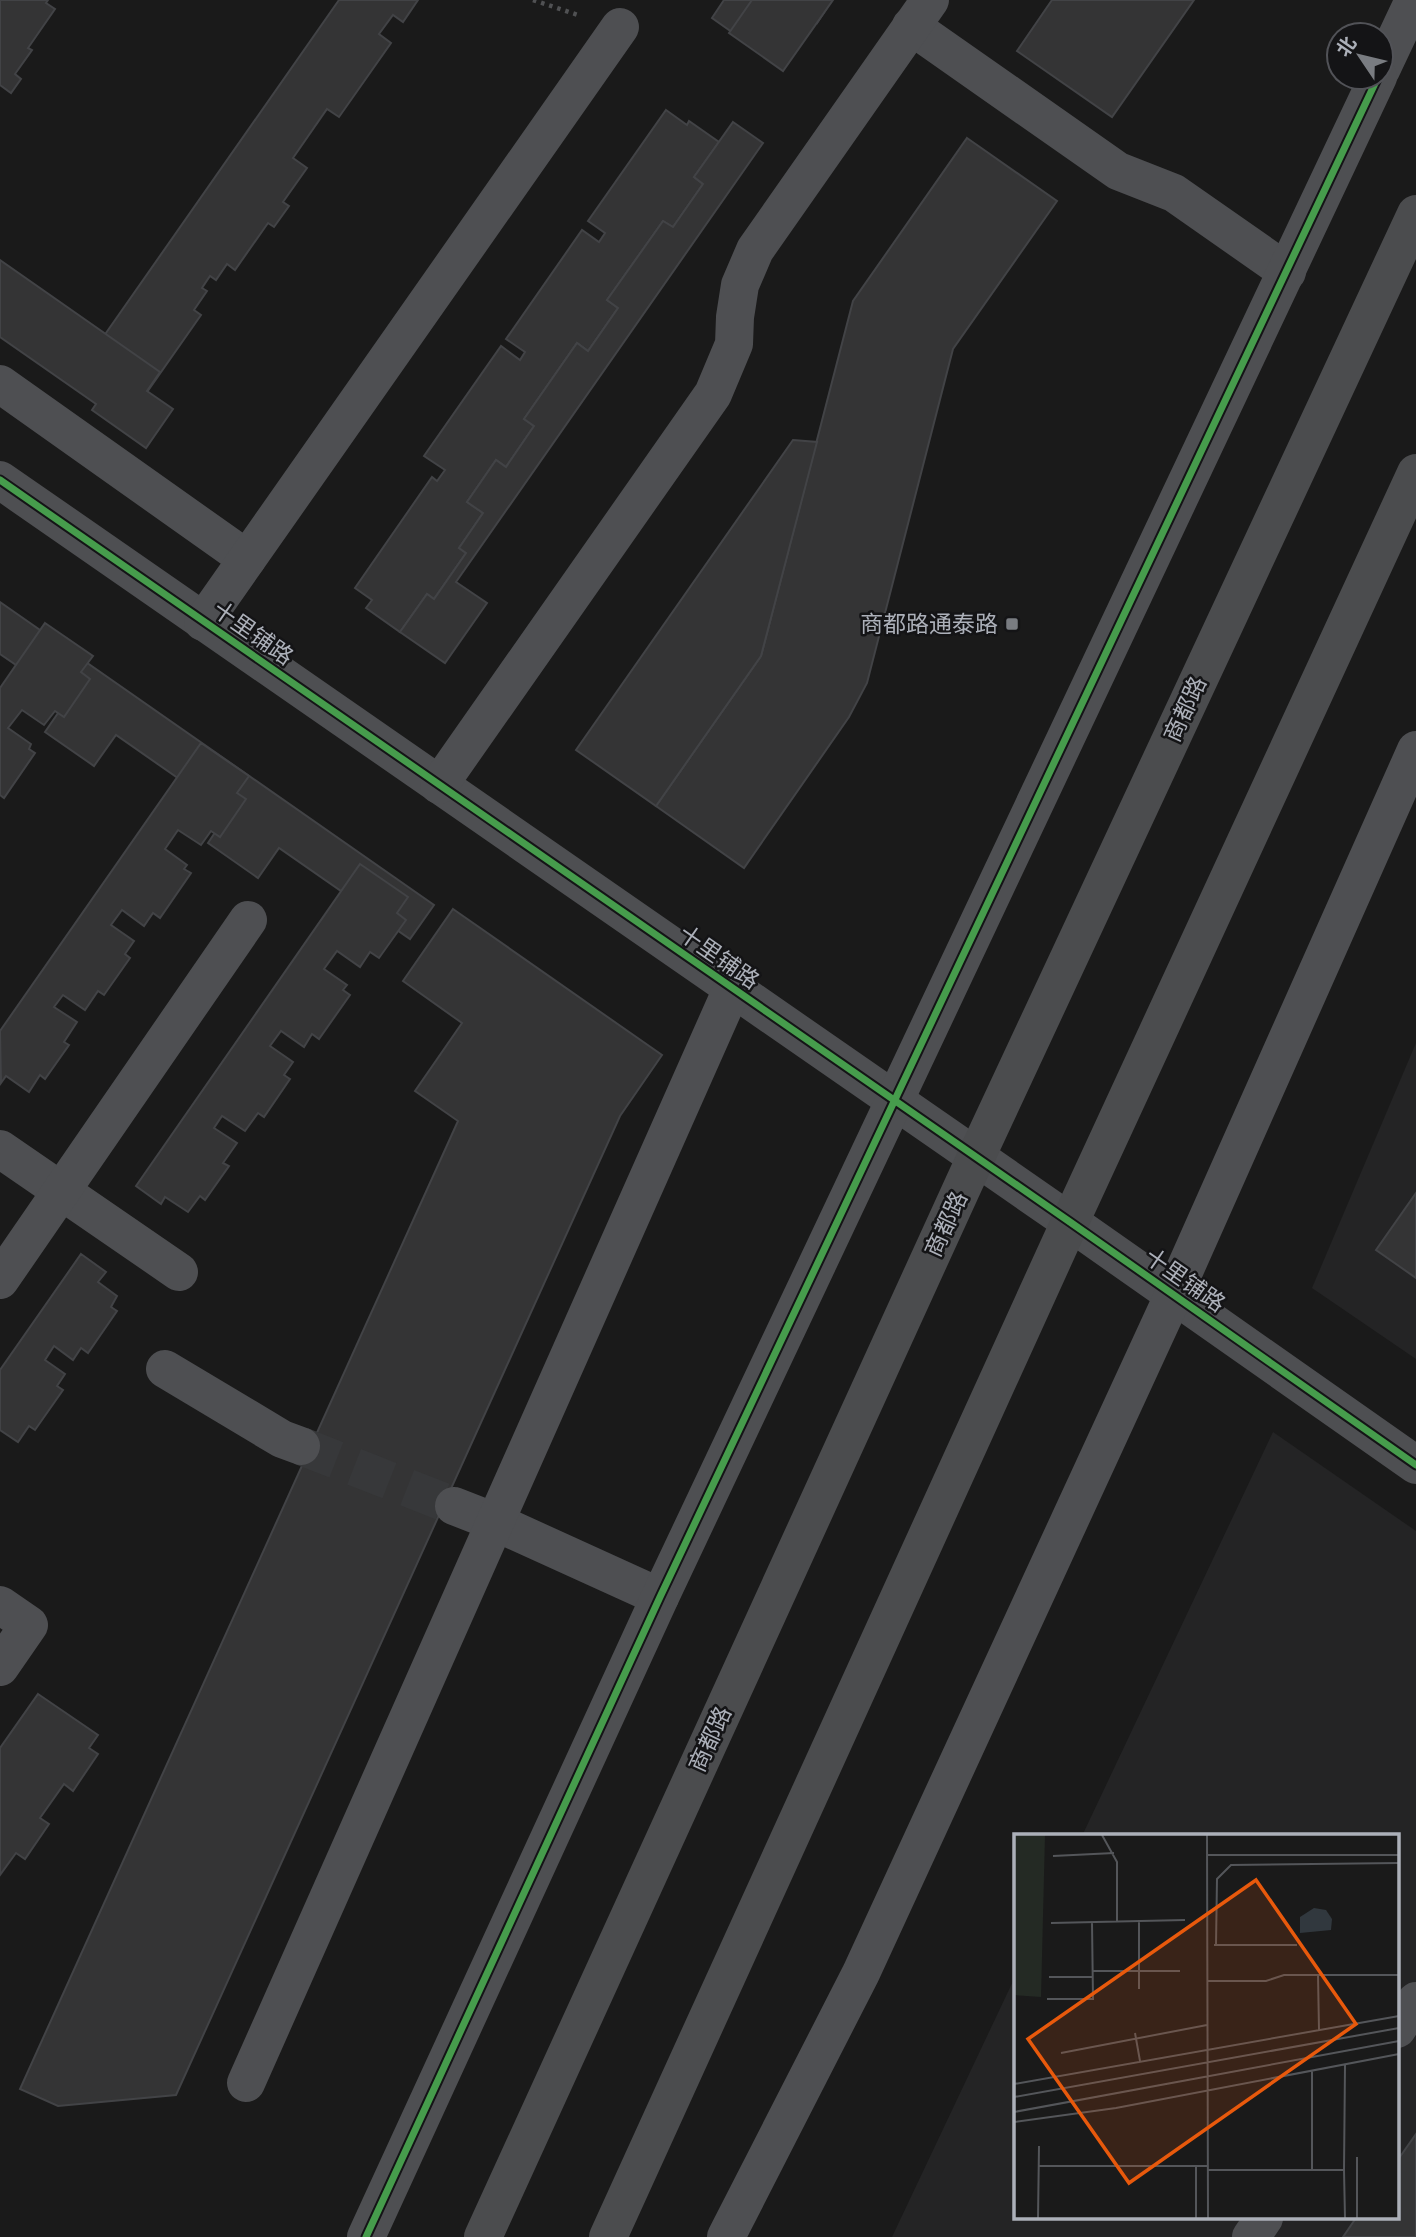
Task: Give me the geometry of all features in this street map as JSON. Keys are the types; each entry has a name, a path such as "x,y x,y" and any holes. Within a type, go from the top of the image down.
{"main road":[{"name":"商都路","path":"483,2237 976,1157 1416,214"},
{"path":"608,2237 1070,1222 1416,473"}],"street":[{"path":"1395,40 1414,0"},
{"path":"439,785 713,394 734,344 740,285 755,250 920,13 1118,171 1174,193 1287,272"},
{"path":"203,622 620,27"},
{"path":"366,2237 660,1597 1371,91"},
{"path":"0,384 247,559"},
{"name":"十里铺路","path":"0,480 1416,1465"},
{"path":"726,2237 861,1973 1173,1296 1416,750"},
{"path":"0,1280 248,920"},
{"path":"246,2084 732,989"},
{"path":"0,1149 179,1272"},
{"path":"165,1369 282,1439 301,1446"},
{"path":"454,1506 660,1597"},
{"path":"0,1605 29,1625 0,1667"},
{"path":"1398,2028 1416,2001"},
{"path":"1251,2237 1263,2220"}],"shaded area":[{"path":"1416,1043 1416,1359 1312,1288"},
{"path":"1273,1432 1416,1531 1416,2237 892,2237 1014,1979 1014,2220 1398,2220 1398,1834 1083,1834"}],"building":[{"path":"0,0 48,0 46,3 55,9 28,48 32,50 15,74 21,79 11,93 0,85"},
{"path":"339,0 418,0 403,22 393,15 379,34 391,43 339,117 327,109 293,158 307,168 283,202 289,206 274,227 268,223 235,270 227,264 216,280 210,276 202,288 207,291 194,310 201,315 140,402 85,363"},
{"path":"724,0 784,0 780,6 806,23 777,64 712,18"},
{"path":"752,0 833,0 783,71 729,33"},
{"path":"784,0 819,0 827,8 817,23"},
{"path":"1052,0 1194,0 1112,117 1017,51"},
{"path":"666,110 687,125 689,121 719,142 694,177 703,184 673,227 663,221 607,300 618,308 588,351 577,343 524,419 534,426 506,467 496,460 467,502 483,513 459,548 466,553 434,599 427,594 400,632 366,608 372,600 355,588 432,477 437,481 445,470 424,456 501,346 520,360 525,352 506,339 582,230 599,242 605,233 588,221"},
{"path":"733,122 763,143 456,582 487,603 445,663 400,632 427,594 434,599 466,553 459,548 483,513 467,502 496,460 506,467 534,426 524,419 577,343 588,351 618,308 607,300 663,221 673,227 703,184 694,177"},
{"path":"967,138 1057,201 953,349 867,683 849,717 744,868 656,806 761,656 853,301"},
{"path":"0,260 160,372 147,391 173,409 146,448 92,410 96,404 0,337"},
{"path":"793,440 817,442 761,656 656,806 576,750"},
{"path":"0,602 434,905 410,939 279,848 258,878 208,843 228,813 116,735 94,766 45,732 67,700 0,654"},
{"path":"45,623 93,656 81,672 90,679 64,717 55,711 44,725 22,710 8,728 31,744 29,749 35,753 4,798 0,795 0,688"},
{"path":"201,743 249,776 237,793 246,799 220,837 211,831 201,845 178,830 165,849 187,865 184,869 191,873 160,918 153,913 144,926 122,910 111,925 134,941 125,954 130,958 104,995 98,991 85,1010 63,995 54,1007 77,1022 64,1042 69,1045 45,1079 40,1075 29,1092 6,1076 1,1083 0,1031"},
{"path":"360,864 408,897 397,913 406,920 379,958 370,952 360,967 337,951 324,969 347,985 343,990 350,995 319,1039 312,1034 304,1047 281,1031 270,1046 293,1062 284,1075 290,1079 264,1117 258,1113 245,1131 222,1116 214,1128 237,1143 223,1163 229,1166 205,1200 200,1196 188,1212 165,1197 161,1204 136,1186"},
{"path":"453,909 662,1055 620,1116 176,2095 58,2106 20,2089 458,1121 415,1091 462,1023 403,981"},
{"path":"1416,1193 1416,1278 1376,1250"},
{"path":"81,1254 106,1272 98,1282 117,1296 111,1307 117,1311 88,1353 81,1348 73,1360 54,1346 45,1360 65,1374 57,1386 63,1390 35,1430 29,1426 18,1442 0,1430 0,1370"},
{"path":"38,1694 98,1735 89,1748 98,1754 73,1791 64,1784 40,1818 49,1824 25,1859 16,1853 0,1875 0,1748"},
{"path":"1416,2134 1416,2237 1343,2237 1355,2220 1398,2220 1398,2160"}],"tunnel":[{"path":"301,1446 454,1506"}],"cycle path":[{"path":"366,2237 660,1597 1371,91"},
{"path":"0,480 1416,1465"}],"place":[{"name":"商都路通泰路","path":"1012,624"}]}
